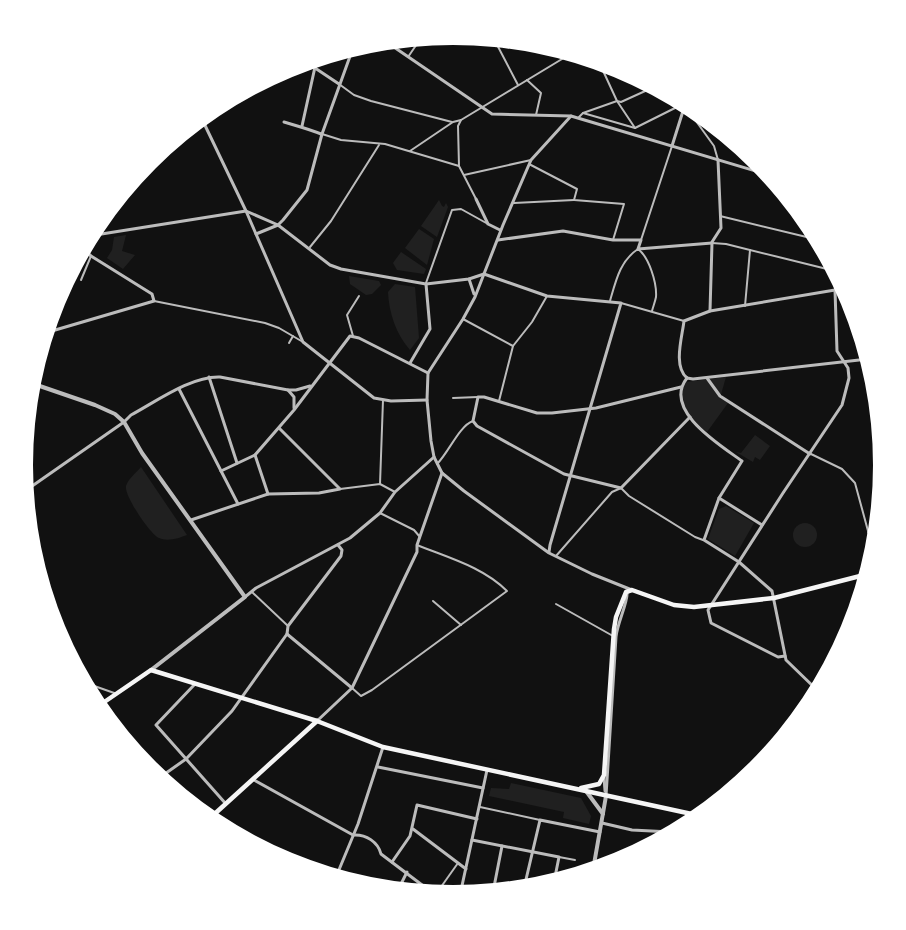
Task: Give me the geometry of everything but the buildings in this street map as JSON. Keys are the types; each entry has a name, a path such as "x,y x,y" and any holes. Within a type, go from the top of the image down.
{"main road":[{"path":"578,788 599,784 604,775 616,617 626,592 632,590 681,607 774,598 858,576"},
{"path":"106,701 151,670 317,721 383,747 687,813"},
{"path":"217,812 317,721"}],"street":[{"path":"408,57 415,47"},
{"path":"498,48 518,85"},
{"path":"396,49 458,88 492,114 571,116 751,170"},
{"path":"256,234 278,225 307,190 322,134 349,58"},
{"path":"410,151 453,122 461,120 563,59"},
{"path":"302,126 315,68"},
{"path":"316,68 354,95 453,122"},
{"path":"604,73 617,101 635,128"},
{"path":"527,80 541,93 536,115"},
{"path":"578,118 583,113 617,101 621,102 645,91"},
{"path":"583,113 635,128 675,109"},
{"path":"638,249 681,113"},
{"path":"571,116 530,162 500,230 475,297 428,373 427,400 434,457 442,473 549,552 632,590"},
{"path":"461,120 458,126 459,166 488,224"},
{"path":"284,122 341,140 380,144 459,166"},
{"path":"699,125 714,146 718,160 721,228 712,243 710,311"},
{"path":"205,126 246,211 303,342"},
{"path":"310,248 331,221 380,144"},
{"path":"464,175 530,162 577,189 574,200"},
{"path":"512,203 574,200 624,204 614,240"},
{"path":"410,363 430,329 426,284 450,213 455,209 461,209 500,230"},
{"path":"103,234 246,211 278,225 330,266 341,269 426,284 469,279 484,274 547,296 621,303 684,321 710,311 835,290"},
{"path":"720,216 805,237"},
{"path":"250,222 259,217"},
{"path":"498,240 563,231 614,240 641,240"},
{"path":"610,302 616,276 627,256 638,249 721,243 824,268"},
{"path":"638,249 647,260 656,296 652,311"},
{"path":"745,306 750,250"},
{"path":"81,280 91,256 152,294 154,301"},
{"path":"469,279 474,288 475,297"},
{"path":"785,656 778,657 711,623 708,613 710,605 842,405 849,378 848,368 837,351 835,290"},
{"path":"353,336 347,315 359,296"},
{"path":"498,401 513,346 547,296"},
{"path":"55,331 154,301 266,323 303,342 374,398 427,400"},
{"path":"549,552 621,303"},
{"path":"463,319 513,346"},
{"path":"684,321 679,358 687,378"},
{"path":"289,343 293,336"},
{"path":"221,471 255,455 294,410 347,338 353,336 428,373"},
{"path":"687,378 707,378 860,360"},
{"path":"34,485 131,415 195,381 209,377 288,390 310,387"},
{"path":"209,377 237,463"},
{"path":"687,378 681,387 683,404 690,417 697,427 742,461 719,498 704,540"},
{"path":"707,378 720,396 810,454 842,469 852,478 861,501 868,530"},
{"path":"271,387 272,381"},
{"path":"40,387 95,405 115,414 124,422 142,453 245,597"},
{"path":"453,398 498,401 537,413 552,413 590,409 681,387"},
{"path":"179,389 238,504"},
{"path":"288,390 294,397 294,410"},
{"path":"473,422 478,398"},
{"path":"380,484 383,400"},
{"path":"556,556 612,492 621,488 690,417"},
{"path":"437,464 445,456 465,424 473,422 564,474 621,488 629,496 739,562 769,588 774,598 788,663 811,684"},
{"path":"279,428 340,489"},
{"path":"255,455 268,494"},
{"path":"151,670 252,592 350,538 380,513 395,492 434,457"},
{"path":"317,721 352,688 417,552 417,545 442,473"},
{"path":"191,520 268,494 319,493 380,484 395,492"},
{"path":"719,498 762,525"},
{"path":"380,513 414,530 420,537"},
{"path":"167,772 186,759 232,711 287,634 288,626 341,556 342,550 338,545"},
{"path":"287,634 361,696 507,591 477,568 417,545"},
{"path":"406,573 411,578"},
{"path":"595,860 606,796 614,640 627,597 623,586"},
{"path":"252,592 288,626"},
{"path":"434,601 461,625"},
{"path":"556,604 614,640"},
{"path":"196,683 156,725 226,804"},
{"path":"97,687 117,694"},
{"path":"339,869 378,767 383,747"},
{"path":"378,767 483,788"},
{"path":"462,885 488,769"},
{"path":"604,775 606,796"},
{"path":"254,780 353,835 363,834 377,845 381,854 422,884"},
{"path":"586,791 604,814"},
{"path":"392,862 410,837 417,805 477,819"},
{"path":"480,807 600,832"},
{"path":"526,878 540,820"},
{"path":"602,824 632,830 659,831"},
{"path":"413,829 466,869"},
{"path":"472,840 575,860"},
{"path":"495,882 502,846"},
{"path":"556,872 559,857"},
{"path":"441,885 458,863"},
{"path":"402,881 407,872"}],"shaded area":[{"path":"439,200 442,206 444,207 446,203 448,207 437,237 421,226"},
{"path":"419,229 434,239 427,265 405,248"},
{"path":"126,235 122,251 135,255 123,269 107,258 112,250 114,237"},
{"path":"401,252 426,269 424,274 397,270 393,263"},
{"path":"349,276 379,281 381,285 372,294 366,295 350,284"},
{"path":"395,284 415,287 419,338 410,350 397,330 390,308 388,292"},
{"path":"726,377 720,398 728,403 707,432 687,410 683,389 686,382"},
{"path":"755,435 770,446 760,460 755,457 753,462 736,452 741,453"},
{"path":"141,467 187,535 170,540 159,538 139,515 129,498 126,486 130,478"},
{"path":"726,506 754,523 735,556 708,539 719,509"},
{"path":"805,523 814,526 817,535 814,544 805,547 796,544 793,535 796,526"},
{"path":"511,783 581,798 591,816 589,824 563,818 564,812 489,796 491,788 509,789"}]}
